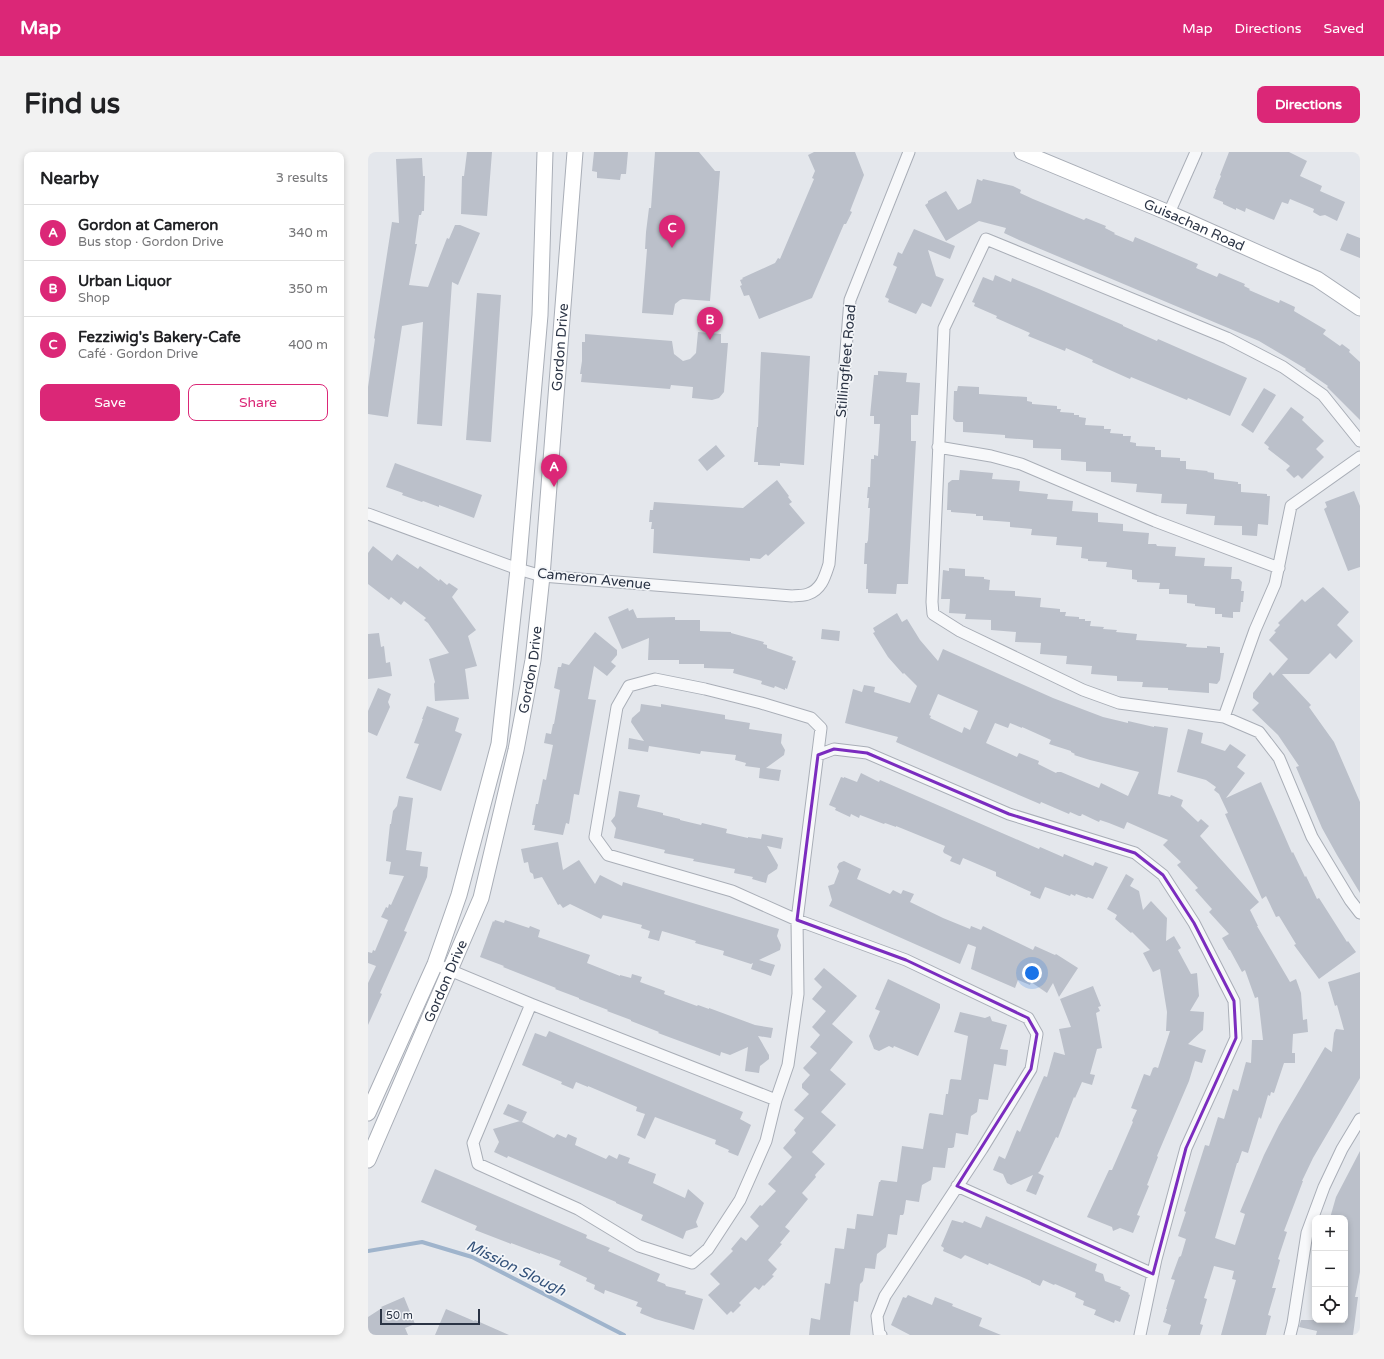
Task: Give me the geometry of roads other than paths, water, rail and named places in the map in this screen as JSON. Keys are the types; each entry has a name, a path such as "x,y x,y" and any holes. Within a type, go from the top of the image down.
{"main road":[{"name":"Gordon Drive","path":"368,1113 435,964 459,895 499,744 518,569 540,316 545,152"},
{"name":"Gordon Drive","path":"368,1160 482,898 516,750 533,660 542,576 575,152"},
{"name":"Guisachan Road","path":"1022,152 1169,213 1317,279 1360,308"}],"street":[{"name":"Stillingfleet Road","path":"824,580 828,564 850,300 909,152"},
{"path":"1169,213 1196,152"},
{"path":"1360,441 1323,395 1283,367 1227,338 986,239 944,328 932,602 933,614 960,631 1083,690 1119,703 1224,717 1259,732 1279,758 1312,837 1350,900 1360,913"},
{"path":"938,447 991,456 1021,464 1155,521 1279,568"},
{"path":"1224,717 1255,630 1275,584 1291,506 1360,457"},
{"name":"Cameron Avenue","path":"368,514 518,569 542,576 792,596 809,594 822,585 824,580"},
{"path":"531,1004 473,1143 478,1164 578,1209 639,1246 692,1263 708,1249 740,1200 766,1141 776,1100 788,1065 798,994 797,920 821,728 811,718 761,703 655,679 630,686 617,707 595,837 608,855 732,891 797,920 906,960 1028,1018 1037,1034 1031,1069 957,1186 884,1296 877,1316 879,1333 881,1335"},
{"path":"818,755 834,749 867,753 1009,814 1135,853 1163,875 1190,917 1234,1001 1236,1038 1186,1148 1153,1274 1140,1335"},
{"path":"435,964 531,1004 776,1100"},
{"path":"1290,1335 1307,1233 1324,1187 1342,1149 1360,1119"},
{"path":"957,1186 1153,1274"}],"waterway":[{"name":"Mission Slough","path":"368,1251 422,1242 472,1257 624,1335"}],"place":[{"name":"Fezziwig's Bakery-Cafe","path":"672,248"},
{"name":"Urban Liquor","path":"710,340"},
{"name":"Gordon at Cameron","path":"554,487"}]}
